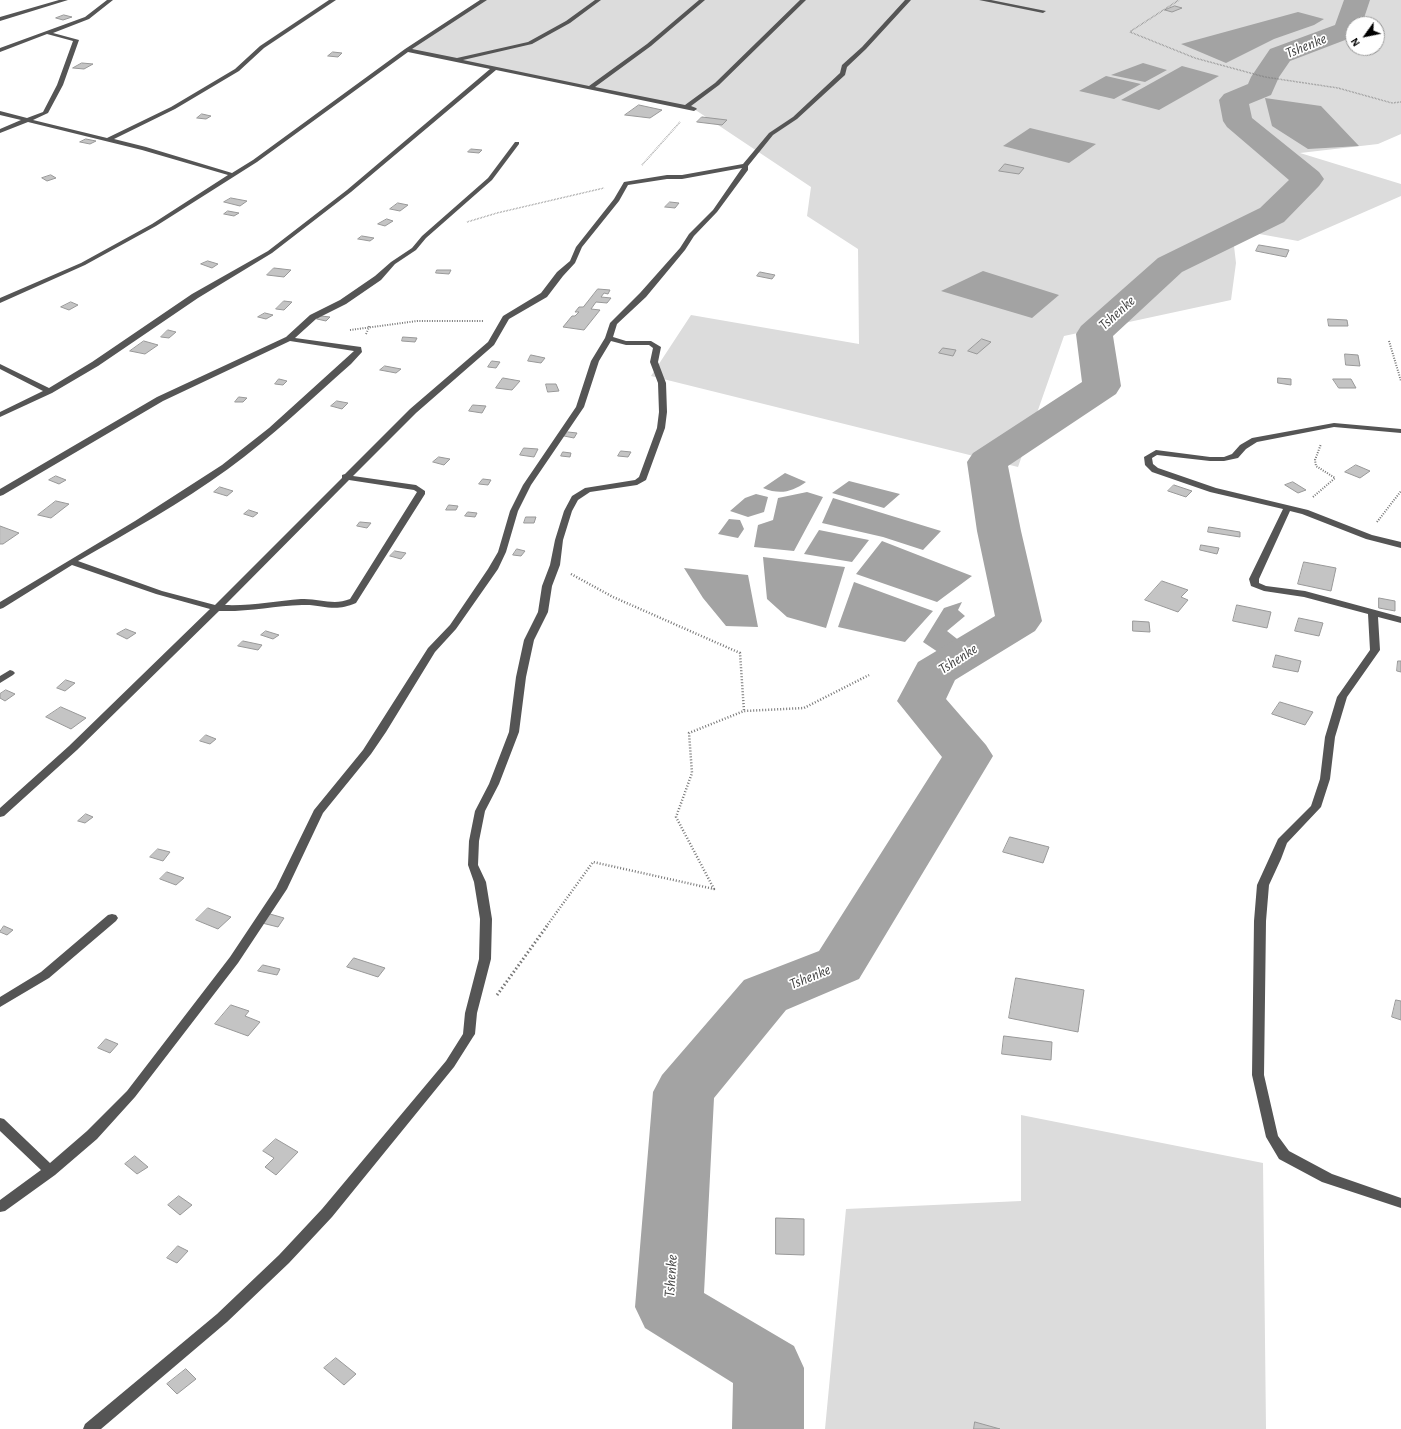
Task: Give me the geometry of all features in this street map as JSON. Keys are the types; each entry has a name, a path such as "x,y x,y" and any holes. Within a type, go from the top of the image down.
{"street":[{"path":"0,19 65,0"},
{"path":"0,50 87,18 110,0"},
{"path":"108,140 173,108 237,70 262,47 333,0"},
{"path":"0,301 83,264 154,225 233,176 295,133 406,50 484,0"},
{"path":"455,59 530,43 568,22 598,0"},
{"path":"591,87 649,45 702,0"},
{"path":"686,107 717,84 803,0"},
{"path":"0,1207 50,1171 92,1135 131,1094 238,954 281,889 318,812 370,747 431,650 453,627 492,569 502,552 514,510 527,485 580,407 595,361 609,338 614,324 643,295 683,249 691,235 716,211 745,170 746,166 771,134 794,118 843,74 844,66 864,48 908,0"},
{"path":"982,0 1043,11"},
{"path":"0,132 45,113 50,106 60,85 76,42 74,39 48,33"},
{"path":"406,50 694,108"},
{"path":"0,415 49,391 95,364 195,296 270,252 350,191 495,68"},
{"path":"0,113 144,148 233,176"},
{"path":"0,493 160,399 290,339 313,317 343,302 378,278 393,263 414,249 424,237 490,179 517,143"},
{"path":"0,814 73,748 217,608 345,477 413,411 490,343 506,318 536,301 554,284 560,274 573,262 579,247 617,200 626,183 667,177 682,177 746,166"},
{"path":"0,292 8,298"},
{"path":"90,1429 222,1318 284,1259 327,1213 450,1064 469,1034 471,1013 485,959 486,919 480,882 473,865 474,841 480,811 494,784 514,732 521,677 529,640 543,612 547,586 555,565 559,540 568,510 575,498 588,490 637,482 643,478 661,428 663,391 654,362 657,347 652,343 626,343 609,338"},
{"path":"0,606 226,467 348,362 358,350 358,348 290,339"},
{"path":"0,366 49,391"},
{"path":"1401,430 1334,425 1255,440 1243,447 1235,456 1224,459 1210,459 1156,452 1148,457 1149,465 1155,470 1213,490 1306,512 1369,537 1401,545"},
{"path":"71,562 167,595 217,608 268,607 304,602 316,602 335,607 352,601 421,494 421,490 416,488 345,477"},
{"path":"1288,508 1254,579 1254,584 1264,588 1305,594 1401,620"},
{"path":"1373,612 1375,650 1342,697 1330,737 1325,779 1316,807 1282,842 1263,885 1260,920 1258,1075 1272,1137 1284,1156 1327,1178 1401,1203"},
{"path":"0,680 10,673"},
{"path":"0,1003 45,975 112,918"},
{"path":"0,1123 50,1171"}],"path":[{"path":"1179,0 1130,32 1195,58 1265,77 1338,88 1392,103 1401,102"},
{"path":"462,224 505,211 626,183 669,133 694,108"},
{"path":"344,331 370,325 414,320 503,322"},
{"path":"1389,340 1401,381"},
{"path":"1306,512 1313,496 1334,478 1334,476 1316,466 1315,460 1321,444 1320,435 1314,428"},
{"path":"1369,537 1382,514 1401,491"},
{"path":"555,565 613,598 740,654 744,711"},
{"path":"496,996 594,862 714,889 676,817 692,773 689,733 744,711 804,708 869,675"}],"shaded area":[{"path":"484,0 1401,0 1401,134 1378,144 1300,153 1401,184 1401,196 1298,241 1232,229 1236,263 1231,300 1064,336 1018,467 651,376 691,315 859,344 858,249 807,216 811,187 694,109 407,50"},
{"path":"1298,12 1324,19 1314,25 1274,39 1226,63 1181,44"},
{"path":"1143,63 1167,70 1145,82 1111,75"},
{"path":"1182,66 1219,76 1159,110 1121,100"},
{"path":"1106,76 1141,84 1114,99 1079,91"},
{"path":"1265,98 1321,106 1359,146 1308,149 1272,126"},
{"path":"1030,128 1096,144 1069,163 1003,146"},
{"path":"983,271 1059,295 1032,318 941,291"},
{"path":"785,473 806,482 791,490 780,492 763,488"},
{"path":"849,481 900,494 884,508 832,493"},
{"path":"807,492 823,497 794,551 754,547 758,525 773,520 778,498"},
{"path":"756,494 768,497 764,512 748,517 730,511 745,498"},
{"path":"833,498 941,531 923,550 883,537 822,523"},
{"path":"729,519 740,520 744,529 738,538 718,534"},
{"path":"819,530 869,540 852,562 804,554"},
{"path":"882,541 972,576 937,602 856,574"},
{"path":"763,557 845,567 826,628 787,617 767,599"},
{"path":"684,568 748,575 758,627 726,626 703,598"},
{"path":"854,582 933,611 905,642 838,627"},
{"path":"962,602 958,610 965,616 947,631 961,642 938,652 923,642 944,608"},
{"path":"1021,1115 1263,1163 1266,1429 825,1429 846,1209 1021,1201"}],"building":[{"path":"1175,6 1182,8 1172,12 1165,10"},
{"path":"64,15 72,17 63,20 56,18"},
{"path":"333,52 342,53 338,57 328,56"},
{"path":"82,63 93,64 84,69 73,68"},
{"path":"639,105 662,110 650,118 625,115"},
{"path":"202,114 211,116 206,119 197,118"},
{"path":"702,117 727,120 722,125 697,122"},
{"path":"86,139 96,141 90,144 80,142"},
{"path":"471,149 482,150 479,153 468,152"},
{"path":"1005,164 1024,168 1019,174 999,171"},
{"path":"51,175 56,178 47,181 42,178"},
{"path":"231,198 247,201 240,206 224,202"},
{"path":"670,202 679,203 675,208 665,207"},
{"path":"398,203 408,205 400,211 390,209"},
{"path":"228,211 239,213 234,216 224,214"},
{"path":"387,219 393,221 385,226 378,224"},
{"path":"362,236 374,238 370,241 358,239"},
{"path":"1259,245 1289,250 1286,257 1256,251"},
{"path":"208,261 218,264 212,268 201,264"},
{"path":"274,268 291,270 284,277 267,275"},
{"path":"437,270 451,270 449,274 436,273"},
{"path":"760,272 775,275 772,279 757,276"},
{"path":"598,289 610,290 608,294 604,293 601,297 611,298 607,303 596,302 591,309 600,310 584,330 563,327 572,316 575,316 579,312 575,312 579,307 583,307"},
{"path":"284,301 292,302 284,310 276,309"},
{"path":"71,302 78,305 69,310 61,307"},
{"path":"265,313 273,315 266,319 258,317"},
{"path":"321,316 330,317 326,321 317,319"},
{"path":"1328,319 1347,320 1348,326 1329,326"},
{"path":"168,330 176,332 169,338 161,337"},
{"path":"403,337 417,338 415,342 402,341"},
{"path":"982,339 991,342 977,354 968,351"},
{"path":"144,341 158,345 145,354 130,351"},
{"path":"943,348 956,350 953,356 939,353"},
{"path":"1345,354 1358,355 1360,366 1346,365"},
{"path":"531,355 545,358 541,363 528,361"},
{"path":"492,361 500,362 496,368 488,367"},
{"path":"385,366 401,369 396,373 380,370"},
{"path":"503,378 520,381 512,390 496,388"},
{"path":"1278,378 1291,379 1291,385 1278,383"},
{"path":"279,379 287,381 283,385 275,384"},
{"path":"1333,379 1351,379 1356,388 1339,388"},
{"path":"546,384 556,384 559,391 548,392"},
{"path":"239,397 247,398 243,402 235,402"},
{"path":"337,401 348,403 342,409 331,406"},
{"path":"473,405 486,406 482,413 469,411"},
{"path":"568,432 577,433 574,438 564,436"},
{"path":"524,448 538,449 534,457 520,455"},
{"path":"621,451 631,452 628,457 618,456"},
{"path":"563,452 571,453 570,457 561,456"},
{"path":"439,457 450,459 444,465 433,462"},
{"path":"1356,465 1370,471 1360,478 1345,472"},
{"path":"56,476 66,480 59,484 49,480"},
{"path":"483,479 491,480 488,485 479,484"},
{"path":"1293,482 1306,490 1298,493 1285,485"},
{"path":"1174,485 1192,491 1186,497 1168,491"},
{"path":"220,487 233,491 227,496 214,492"},
{"path":"56,501 69,504 51,518 38,515"},
{"path":"449,505 458,506 456,510 446,510"},
{"path":"249,510 258,513 253,517 244,514"},
{"path":"468,512 477,513 475,517 465,516"},
{"path":"526,517 536,517 534,523 524,523"},
{"path":"360,522 371,523 367,528 357,526"},
{"path":"0,526 19,533 3,544 0,544"},
{"path":"1209,527 1240,532 1240,537 1208,532"},
{"path":"1201,545 1219,548 1217,554 1200,550"},
{"path":"517,549 525,551 521,556 513,555"},
{"path":"395,551 406,553 401,559 390,556"},
{"path":"1304,562 1336,568 1331,591 1298,584"},
{"path":"1162,581 1188,590 1181,597 1188,600 1178,612 1145,600"},
{"path":"1379,598 1395,601 1395,611 1379,608"},
{"path":"1237,605 1271,612 1267,628 1233,621"},
{"path":"1299,618 1323,623 1319,636 1295,631"},
{"path":"1133,621 1149,622 1150,632 1133,631"},
{"path":"126,629 136,633 127,639 117,634"},
{"path":"266,631 279,635 273,639 261,635"},
{"path":"243,641 262,645 258,650 238,646"},
{"path":"1276,655 1301,661 1298,672 1273,667"},
{"path":"1398,661 1401,661 1401,672 1397,671"},
{"path":"66,680 75,683 65,691 57,688"},
{"path":"6,690 15,694 5,701 0,698 0,694"},
{"path":"1280,702 1313,712 1305,725 1272,714"},
{"path":"61,707 86,718 71,729 46,717"},
{"path":"206,735 216,739 210,744 200,741"},
{"path":"86,814 93,817 85,823 78,821"},
{"path":"1010,837 1049,847 1043,863 1003,852"},
{"path":"158,849 170,852 163,861 150,857"},
{"path":"167,872 184,878 176,885 160,879"},
{"path":"208,908 231,917 218,929 196,920"},
{"path":"270,914 284,918 278,927 262,923"},
{"path":"4,926 13,930 7,935 0,932"},
{"path":"354,958 385,968 378,977 347,967"},
{"path":"263,965 280,969 277,975 258,971"},
{"path":"1016,978 1084,990 1078,1032 1009,1018"},
{"path":"1396,1000 1401,1001 1401,1020 1392,1017"},
{"path":"231,1005 249,1011 245,1016 260,1022 248,1036 215,1024"},
{"path":"1004,1036 1052,1042 1051,1060 1002,1054"},
{"path":"106,1039 118,1044 110,1053 98,1048"},
{"path":"276,1139 298,1152 276,1175 265,1167 274,1158 263,1151"},
{"path":"135,1156 148,1167 137,1174 125,1164"},
{"path":"179,1196 192,1205 180,1215 168,1205"},
{"path":"776,1218 804,1219 804,1255 776,1254"},
{"path":"178,1246 188,1251 177,1263 167,1258"},
{"path":"336,1358 356,1374 344,1385 324,1368"},
{"path":"186,1369 196,1379 177,1394 167,1384"},
{"path":"975,1422 1000,1429 974,1429"}],"waterway":[{"name":"Tshenke","path":"768,1429 769,1368 669,1307 684,1092 765,995 839,965 968,756 921,701 935,672 1019,621 999,531 987,462 1102,386 1094,334 1170,265 1272,215 1308,179 1238,121 1234,100 1261,89 1265,77 1280,55 1347,30 1357,0"}]}
